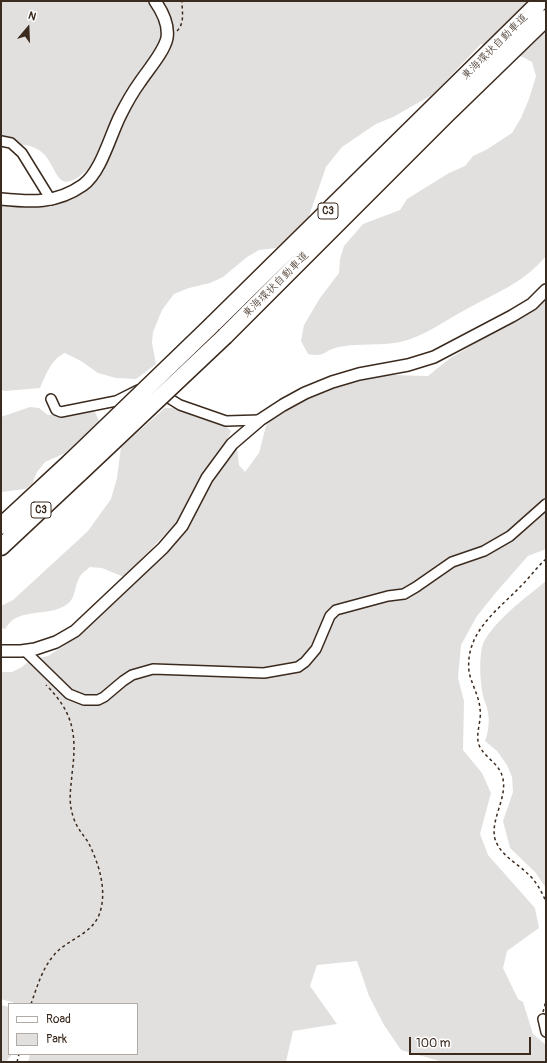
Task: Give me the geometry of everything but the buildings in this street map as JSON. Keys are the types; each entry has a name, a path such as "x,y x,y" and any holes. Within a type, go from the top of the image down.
{"highway":[{"name":"東海環状自動車道","path":"1,547 212,325 541,1"},
{"name":"東海環状自動車道","path":"1,526 76,467 225,336 447,114 546,18"}],"street":[{"path":"1,199 18,201 51,200 84,184 93,173 104,154 120,116 129,100 164,47 167,37 166,26 161,10 155,1"},
{"path":"1,141 10,143 22,153 51,200"},
{"path":"1,651 25,651 35,649 56,642 75,631 163,548 182,526 207,478 222,455 232,444 260,420 300,396 332,382 359,374 408,365 434,357 512,316 532,304 546,290"},
{"path":"51,399 56,410 61,412 116,401 140,389 150,388 180,405 226,421 260,420"},
{"path":"25,651 69,694 88,701 98,700 104,697 127,678 154,669 264,673 298,667 305,662 316,649 330,616 336,610 388,596 404,594 452,562 484,551 510,536 546,504"},
{"path":"543,1019 546,1032"}],"path":[{"path":"167,37 179,30 182,25 182,1"},
{"path":"546,559 481,627 474,641 470,654 469,670 480,708 478,734 479,744 500,769 503,780 504,791 494,830 495,839 500,849 529,875 546,902"},
{"path":"31,1003 41,974 54,954 90,927 98,917 102,906 100,871 87,841 79,830 73,816 70,802 70,789 75,753 70,720 64,706 45,684"}],"green space":[{"path":"1,1 150,1 160,16 163,33 159,46 128,91 90,167 78,178 69,182 62,181 49,161 35,148 22,145 1,145"},
{"path":"161,1 546,1 546,256 528,274 507,288 417,337 400,342 339,347 318,355 308,354 301,341 304,325 320,298 339,273 340,259 344,246 363,224 400,210 407,199 449,173 465,166 473,156 486,150 512,133 521,118 529,99 536,76 532,62 523,57 481,44 432,95 393,117 376,124 342,147 326,167 308,219 277,248 259,250 247,257 223,277 210,283 189,288 174,294 162,310 153,332 152,343 156,364 136,379 116,378 98,373 81,361 65,353 53,363 40,388 5,391 1,390 1,204 27,207 51,206 67,201 83,192 97,177 106,163 128,110 166,51"},
{"path":"546,301 546,549 528,556 477,616 461,645 458,678 464,701 463,750 482,773 491,793 480,834 488,855 535,908 539,928 507,951 503,968 518,999 523,1002 533,1034 546,1045 546,1062 443,1062 401,1050 384,1025 369,996 357,961 317,965 310,986 337,1024 293,1031 286,1062 28,1062 30,1055 138,1055 138,1003 15,1003 1,999 1,672 12,672 22,667 30,660 48,656 79,636 168,550 211,482 237,447 239,465 245,472 259,453 266,426 273,417 333,387 360,378 394,375 428,376 449,359"},
{"path":"30,407 39,408 48,415 60,415 93,410 99,421 94,429 72,450 45,462 37,472 32,484 25,489 1,492 1,417"},
{"path":"165,408 174,408 224,424 231,431 196,486 177,522 124,577 102,568 90,567 84,572 77,582 72,600 69,603 54,610 28,614 16,618 5,629 1,628 1,606 13,600 88,531 111,499 117,478 121,447"},
{"path":"546,581 546,888 535,872 510,848 503,821 513,792 512,777 507,765 497,751 485,741 489,716 483,696 480,665 482,647 492,629 520,602"},
{"path":"1,1005 8,1007 8,1055 11,1055 6,1062 1,1062"}]}
